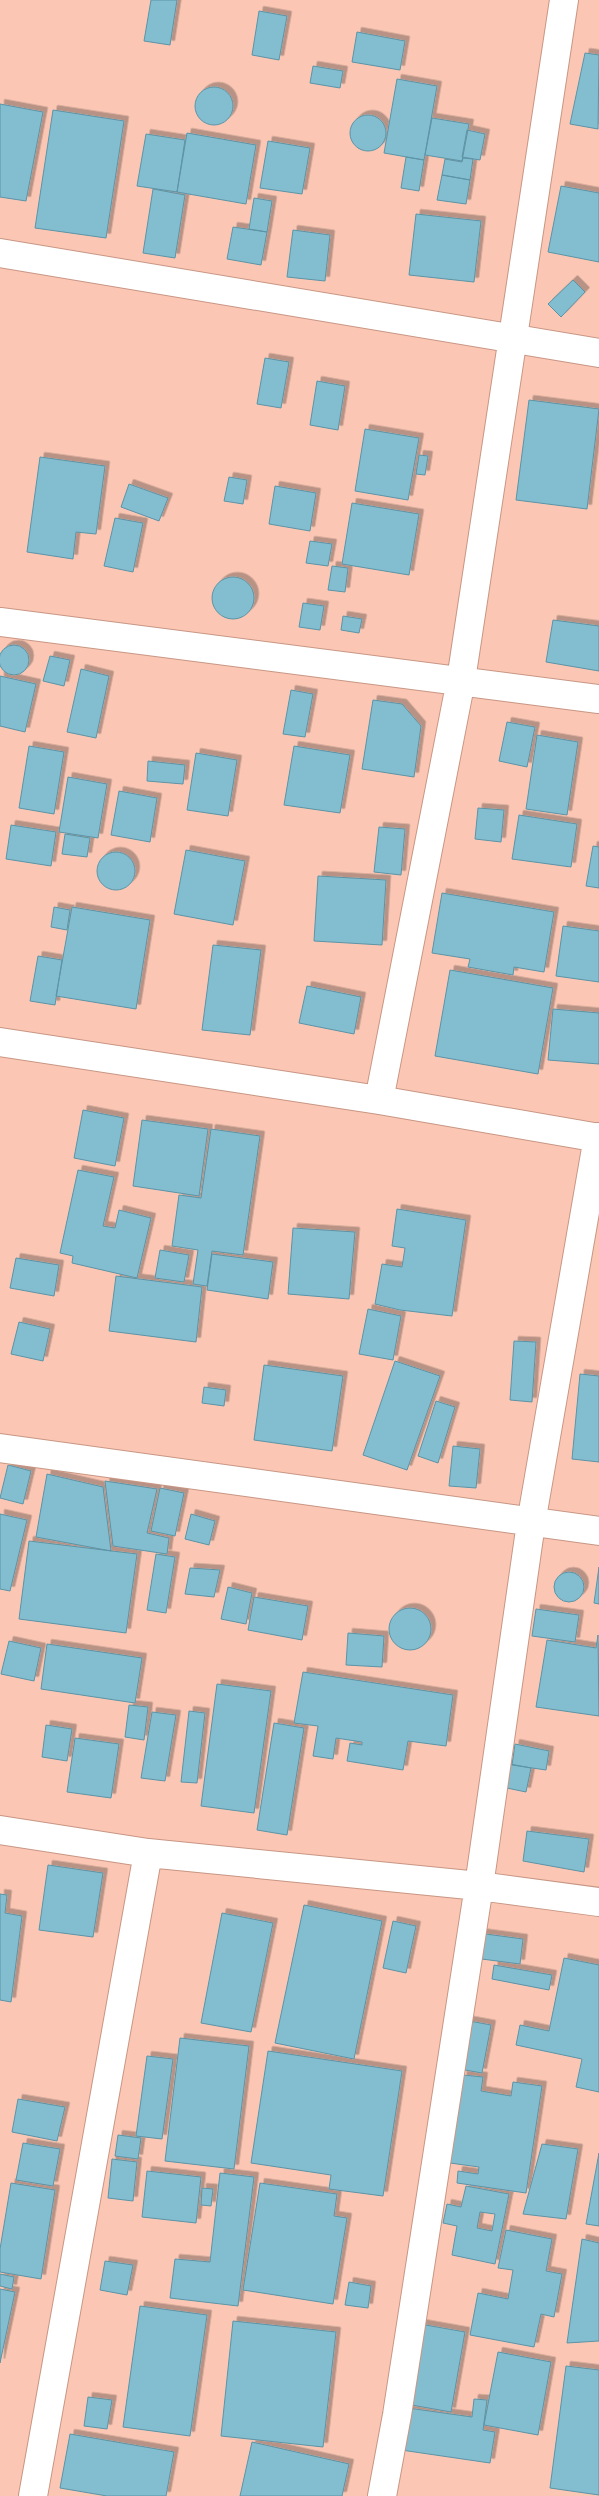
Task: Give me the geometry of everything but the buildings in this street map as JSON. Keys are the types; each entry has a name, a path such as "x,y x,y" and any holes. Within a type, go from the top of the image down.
{"street":[{"path":"379,1100 462,680 564,0"},
{"path":"0,253 599,353"},
{"path":"0,622 599,699"},
{"path":"0,1042 379,1100 599,1138 532,1523 479,1886 397,2416 382,2496"},
{"path":"0,1448 599,1531"},
{"path":"0,1830 148,1853 479,1886 599,1902"},
{"path":"33,2496 148,1853"}]}
